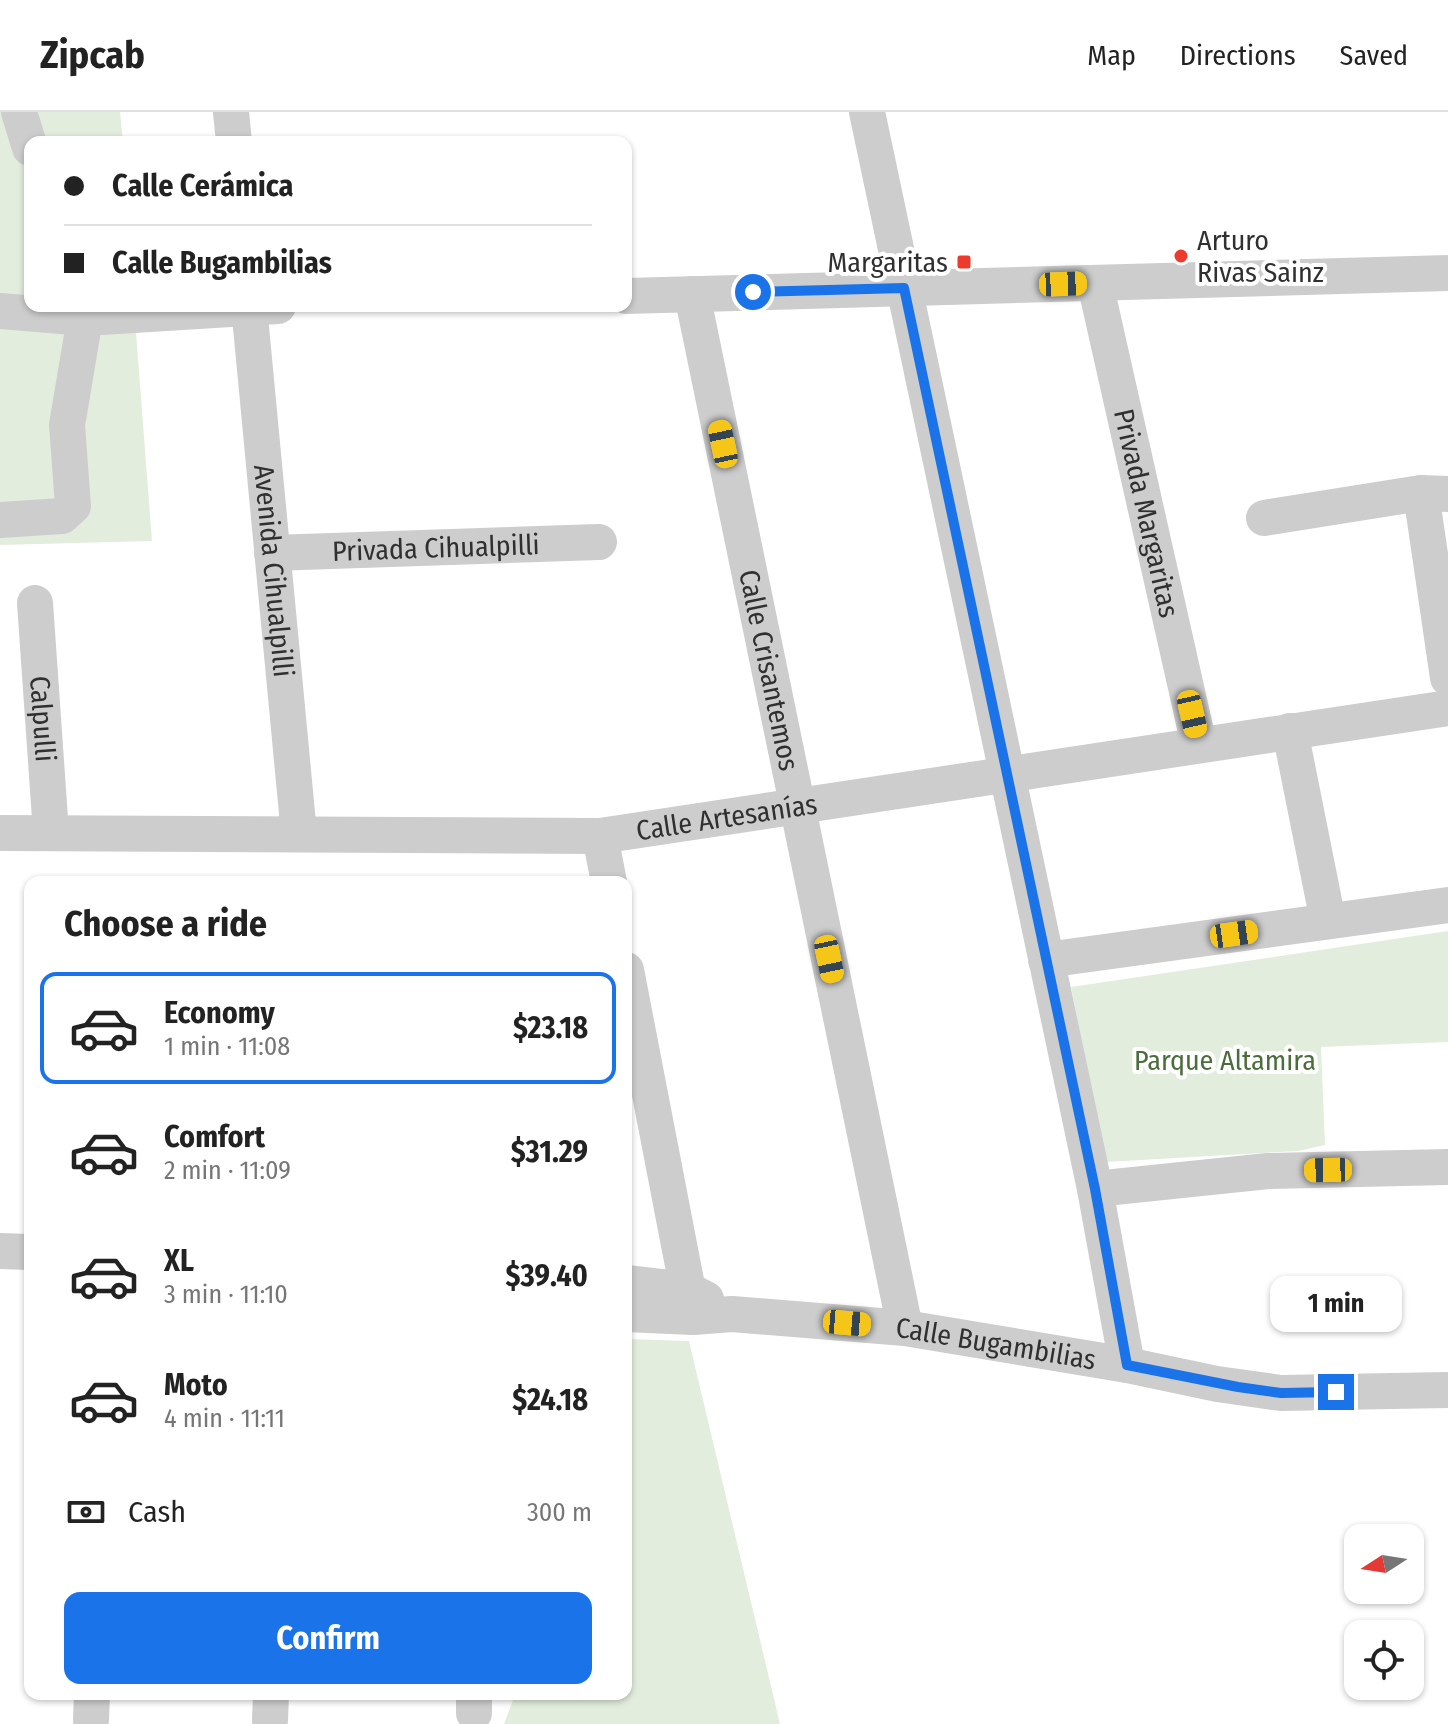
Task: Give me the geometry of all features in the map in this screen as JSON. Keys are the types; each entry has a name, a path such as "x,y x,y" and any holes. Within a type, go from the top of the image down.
{"street":[{"path":"19,112 26,136"},
{"path":"231,112 233,136"},
{"path":"867,112 1095,1189 1127,1365"},
{"path":"632,296 1448,273"},
{"name":"Privada Margaritas","path":"1095,283 1199,745"},
{"name":"Calle Crisantemos","path":"692,294 905,1328"},
{"path":"0,311 24,311"},
{"path":"0,520 62,516 73,506 67,425 83,312"},
{"name":"Avenida Cihualpilli","path":"250,312 299,834"},
{"path":"1264,518 1434,493 1448,678"},
{"name":"Privada Cihualpilli","path":"272,553 599,542"},
{"name":"Calpulli","path":"35,603 51,833"},
{"name":"Calle Artesanías","path":"0,833 600,836 1448,708"},
{"path":"1290,731 1328,921"},
{"path":"600,836 608,876"},
{"path":"1046,960 1448,905"},
{"path":"632,1001 690,1304"},
{"path":"1095,1189 1268,1171 1448,1167"},
{"path":"0,1251 24,1252"},
{"path":"632,1285 690,1304"},
{"path":"632,1313 690,1304"},
{"name":"Calle Bugambilias","path":"690,1304 732,1314 905,1328 1281,1393 1448,1390"}],"green space":[{"path":"0,112 120,112 122,136 24,136 24,312 134,312 152,541 0,545"},
{"name":"Parque Altamira","path":"1448,931 1448,1042 1321,1047 1325,1145 1298,1151 1106,1162 1071,987"},
{"path":"632,1339 689,1341 780,1724 504,1724 513,1700 632,1700"}],"place":[{"name":"Arturo Rivas Sainz","path":"1181,256"},
{"name":"Margaritas","path":"964,262"}],"route":[{"path":"753,292 904,288 1095,1189 1127,1365 1217,1384 1281,1393 1336,1392"}]}
